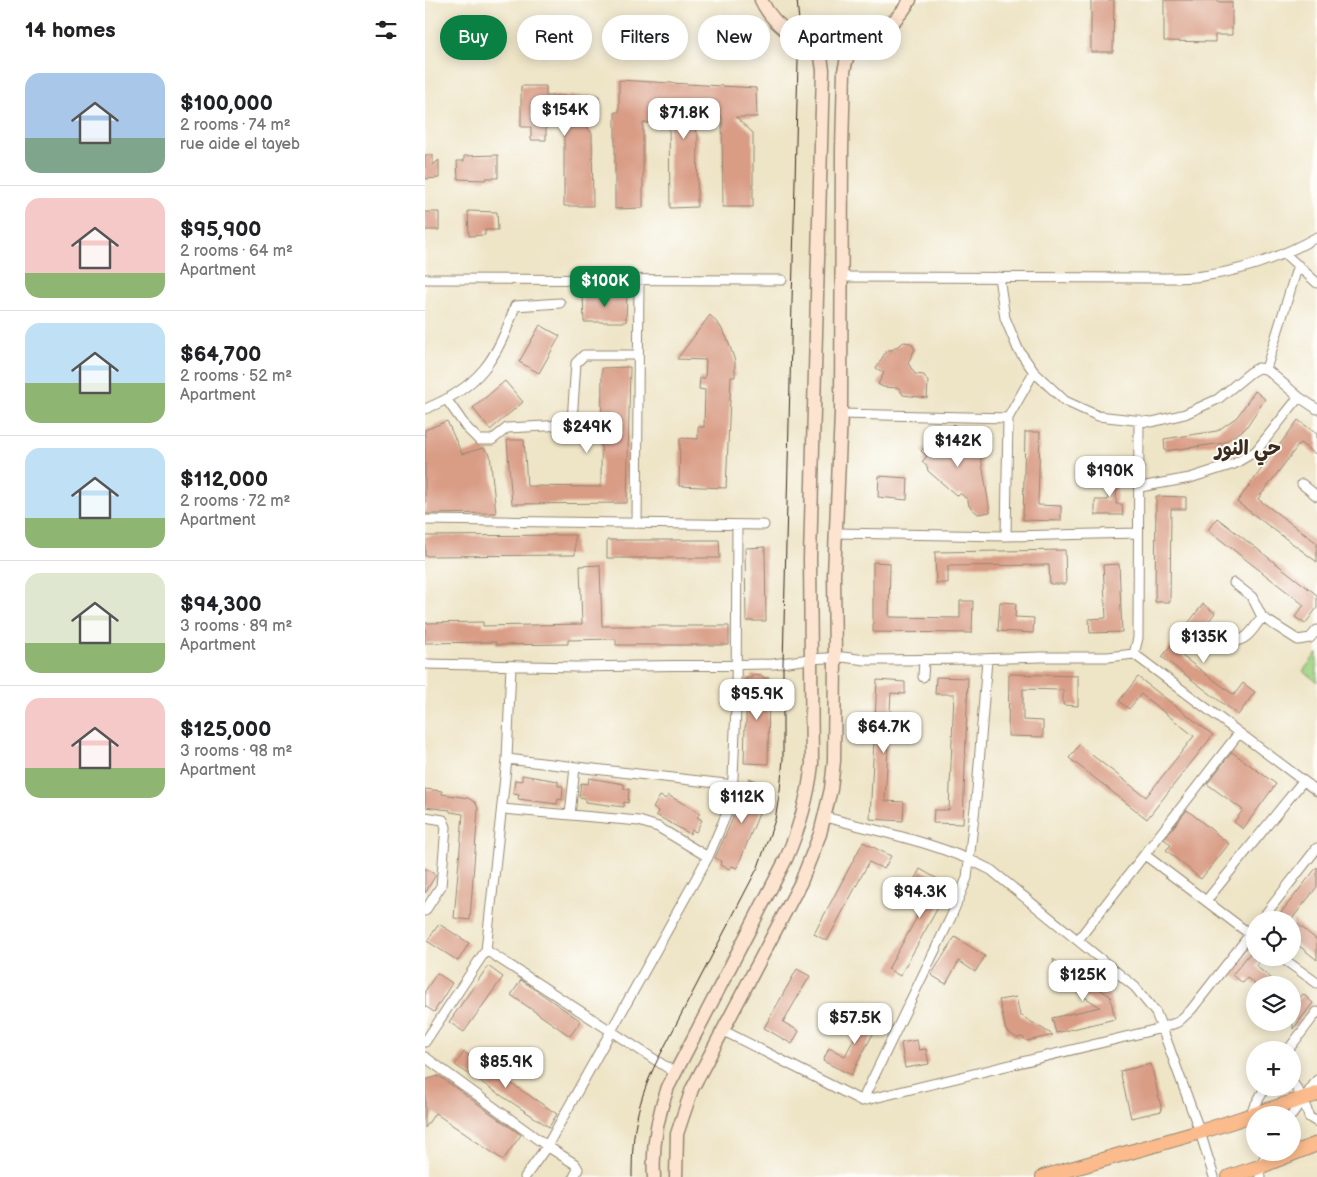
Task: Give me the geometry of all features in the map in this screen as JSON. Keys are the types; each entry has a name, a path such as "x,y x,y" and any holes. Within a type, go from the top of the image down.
{"main road":[{"path":"761,0 770,14 780,24"},
{"path":"900,15 909,0"},
{"path":"654,1177 653,1157 657,1123 662,1102 674,1072 769,894 800,826 806,807 812,764 810,559 823,70 821,60"},
{"path":"675,1177 677,1134 692,1089 801,882 825,817 834,761 834,575 841,414 840,277 844,71 847,60"},
{"path":"1280,1106 1317,1094"},
{"path":"1043,1177 1246,1118"},
{"path":"1229,1177 1260,1172 1317,1144"}],"street":[{"path":"840,277 1202,277 1229,272 1284,253 1317,237"},
{"path":"1284,253 1317,283"},
{"path":"1266,369 1298,266"},
{"path":"999,277 1005,318 1018,348 1034,372 1065,400 1098,416 1152,422 1185,414 1218,399 1258,368 1266,369 1299,397 1317,409"},
{"path":"425,279 783,280"},
{"path":"637,523 639,280"},
{"path":"425,409 447,400 472,382 493,359 506,334 515,306 560,302"},
{"path":"447,400 466,427 479,440 492,440 507,428 565,425 573,421 576,363 584,355 637,355"},
{"path":"1006,536 1008,418 1034,372"},
{"path":"1140,487 1190,478 1234,464 1256,450 1299,397"},
{"path":"841,414 1008,418"},
{"path":"1134,654 1138,638 1139,420"},
{"path":"1302,484 1317,496"},
{"path":"425,520 764,525"},
{"path":"525,1177 547,1146 707,858 732,801 734,786 737,525"},
{"path":"835,533 1006,536 1138,533"},
{"path":"1234,583 1252,597 1262,617 1298,640 1310,638 1317,630"},
{"path":"1218,631 1232,640 1239,640 1245,638 1262,617"},
{"path":"425,664 576,667 783,664 835,657 865,660 924,660 1108,657 1134,654 1317,791"},
{"path":"862,1101 951,917 967,878 977,790 987,659"},
{"path":"923,677 924,660"},
{"path":"425,1042 486,950 507,759 511,666"},
{"path":"1078,940 1239,733"},
{"path":"507,759 734,786"},
{"path":"570,815 575,767"},
{"path":"1206,901 1303,781"},
{"path":"502,809 639,821 658,827 707,858"},
{"path":"825,817 969,858 991,870 1135,987 1156,1013 1200,1132 1214,1177"},
{"path":"425,818 443,820 446,827 441,886 427,905"},
{"path":"1268,911 1317,848"},
{"path":"1145,855 1246,928"},
{"path":"722,1030 862,1101 1162,1028 1178,1022 1191,1010 1246,942"},
{"path":"486,950 674,1072"},
{"path":"1293,966 1317,983"},
{"path":"1295,1041 1317,1012"},
{"path":"425,1057 547,1146 575,1164 578,1169 574,1177"},
{"path":"1298,1106 1317,1080"},
{"path":"1301,1095 1309,1117 1317,1122"}],"green space":[{"path":"1317,653 1317,682 1303,671"}],"building":[{"path":"1091,0 1114,0 1113,52 1091,52"},
{"path":"1164,0 1218,0 1218,2 1232,2 1232,35 1215,35 1215,42 1164,41"},
{"path":"619,80 756,88 757,117 736,117 753,133 753,207 723,207 722,116 695,116 695,131 698,134 697,207 670,208 669,122 643,123 643,208 615,209 615,112 619,112"},
{"path":"521,86 546,86 546,96 599,96 600,117 578,117 592,133 593,206 564,206 564,116 546,116 546,140 531,140 531,127 521,127"},
{"path":"425,155 433,155 433,165 439,160 439,178 425,179"},
{"path":"498,155 498,178 486,178 485,180 458,179 457,161 464,161 464,156"},
{"path":"468,211 497,212 498,230 485,230 485,235 469,236"},
{"path":"425,212 439,212 439,230 425,230"},
{"path":"600,292 627,294 626,322 584,322 583,294 600,294"},
{"path":"710,315 720,326 727,338 735,361 735,377 731,377 726,488 679,486 680,438 698,439 698,427 704,427 705,390 699,389 700,378 705,378 706,360 677,359"},
{"path":"540,325 560,336 539,373 519,362"},
{"path":"904,342 911,343 915,349 908,363 915,374 924,375 928,382 927,398 903,395 899,388 883,387 878,384 884,373 876,368 887,350 892,350"},
{"path":"630,367 627,503 512,504 507,440 524,440 527,486 601,487 602,368"},
{"path":"505,381 523,402 490,430 473,408"},
{"path":"1255,391 1265,399 1245,429 1223,443 1165,451 1164,439 1217,431 1237,417"},
{"path":"1298,420 1317,434 1317,455 1300,443 1258,499 1317,543 1317,562 1237,502"},
{"path":"447,421 462,454 483,448 490,454 496,513 425,514 425,430"},
{"path":"953,424 974,442 965,454 980,451 990,512 978,514 969,506 968,500 961,494 956,495 928,471 927,466 922,462 927,456 921,451 932,437 938,441"},
{"path":"1025,432 1040,432 1038,505 1061,506 1061,521 1023,520"},
{"path":"1109,468 1118,469 1116,504 1122,504 1123,515 1095,515 1095,500 1108,500"},
{"path":"879,476 908,478 907,500 878,497"},
{"path":"1156,496 1186,497 1186,509 1171,509 1170,602 1155,602"},
{"path":"1217,518 1317,595 1317,608 1305,624 1295,617 1304,605 1208,530"},
{"path":"575,535 575,555 425,556 425,536"},
{"path":"607,540 719,540 720,558 607,558"},
{"path":"765,547 766,621 746,621 745,548"},
{"path":"1065,550 1066,584 1050,584 1049,565 948,566 948,583 936,583 935,552"},
{"path":"873,562 890,563 889,617 960,618 960,601 973,601 972,633 873,632"},
{"path":"1119,564 1122,632 1090,633 1089,619 1106,618 1103,565"},
{"path":"600,565 602,626 729,626 729,645 616,645 616,639 568,640 568,644 496,645 496,642 425,643 425,623 483,622 483,626 582,624 580,566"},
{"path":"1000,602 1016,603 1015,617 1034,618 1033,633 998,631"},
{"path":"1203,604 1215,613 1182,656 1234,695 1243,683 1255,692 1238,715 1162,657"},
{"path":"1009,674 1078,676 1078,706 1063,705 1063,690 1023,689 1023,720 1043,721 1043,737 1008,736"},
{"path":"752,675 769,678 768,764 744,763 746,678 752,678"},
{"path":"936,677 968,678 963,824 933,823 934,810 949,810 954,694 935,694"},
{"path":"1138,677 1213,735 1147,819 1069,758 1079,745 1146,797 1194,736 1141,694 1129,709 1119,701"},
{"path":"877,680 905,682 905,694 891,693 885,801 904,802 903,821 870,819"},
{"path":"1232,752 1276,784 1243,829 1234,822 1243,810 1207,784"},
{"path":"522,775 558,781 558,786 563,786 562,800 558,799 557,804 518,799 519,795 513,794 515,780 522,781"},
{"path":"589,778 624,784 624,789 629,789 628,803 624,802 624,807 585,802 585,798 579,797 581,783 588,784"},
{"path":"749,778 765,785 764,787 769,789 737,868 732,866 730,869 720,865 721,861 715,858"},
{"path":"425,789 442,791 442,794 468,798 476,803 478,809 470,920 454,918 463,814 450,812 450,810 425,807"},
{"path":"668,795 700,813 697,817 702,820 696,832 692,830 690,834 656,815 658,811 653,808 660,796 666,799"},
{"path":"1187,810 1229,844 1201,879 1166,850 1171,845 1164,839"},
{"path":"863,842 891,856 884,869 869,862 827,941 814,934"},
{"path":"1317,867 1317,887 1298,911 1282,911"},
{"path":"425,868 436,875 425,893"},
{"path":"920,869 950,886 900,976 888,969 931,892 913,882"},
{"path":"439,924 469,943 458,961 427,941"},
{"path":"1301,927 1317,940 1317,960 1301,947"},
{"path":"955,937 985,956 975,972 959,961 946,984 931,975"},
{"path":"1246,958 1246,966 1256,966 1268,976 1246,976 1243,983 1232,975"},
{"path":"1053,959 1110,996 1115,1019 1056,1033 1052,1018 1100,1007 1058,980"},
{"path":"488,966 503,977 464,1032 449,1022"},
{"path":"797,969 810,976 783,1022 799,1031 792,1044 764,1028"},
{"path":"437,973 452,983 434,1012 425,1006 425,991"},
{"path":"521,980 581,1021 570,1036 511,995"},
{"path":"1303,994 1313,1003 1301,1019 1301,996"},
{"path":"1016,997 1020,1015 1053,1035 1027,1041 1022,1037 1017,1038 1006,1031 999,1000"},
{"path":"870,1008 883,1015 851,1075 823,1061 829,1048 845,1056"},
{"path":"917,1040 919,1050 926,1049 929,1064 905,1068 901,1043"},
{"path":"464,1052 557,1114 549,1127 455,1065"},
{"path":"1151,1064 1162,1111 1131,1118 1120,1071"},
{"path":"439,1076 521,1135 503,1160 435,1113 425,1128 425,1080"}],"tram line":[{"path":"632,1177 633,1145 637,1117 650,1076 758,867 775,820 780,790 783,759 783,664 799,21 797,0"}],"district":[{"name":"حي النور","path":"1248,448"}]}
